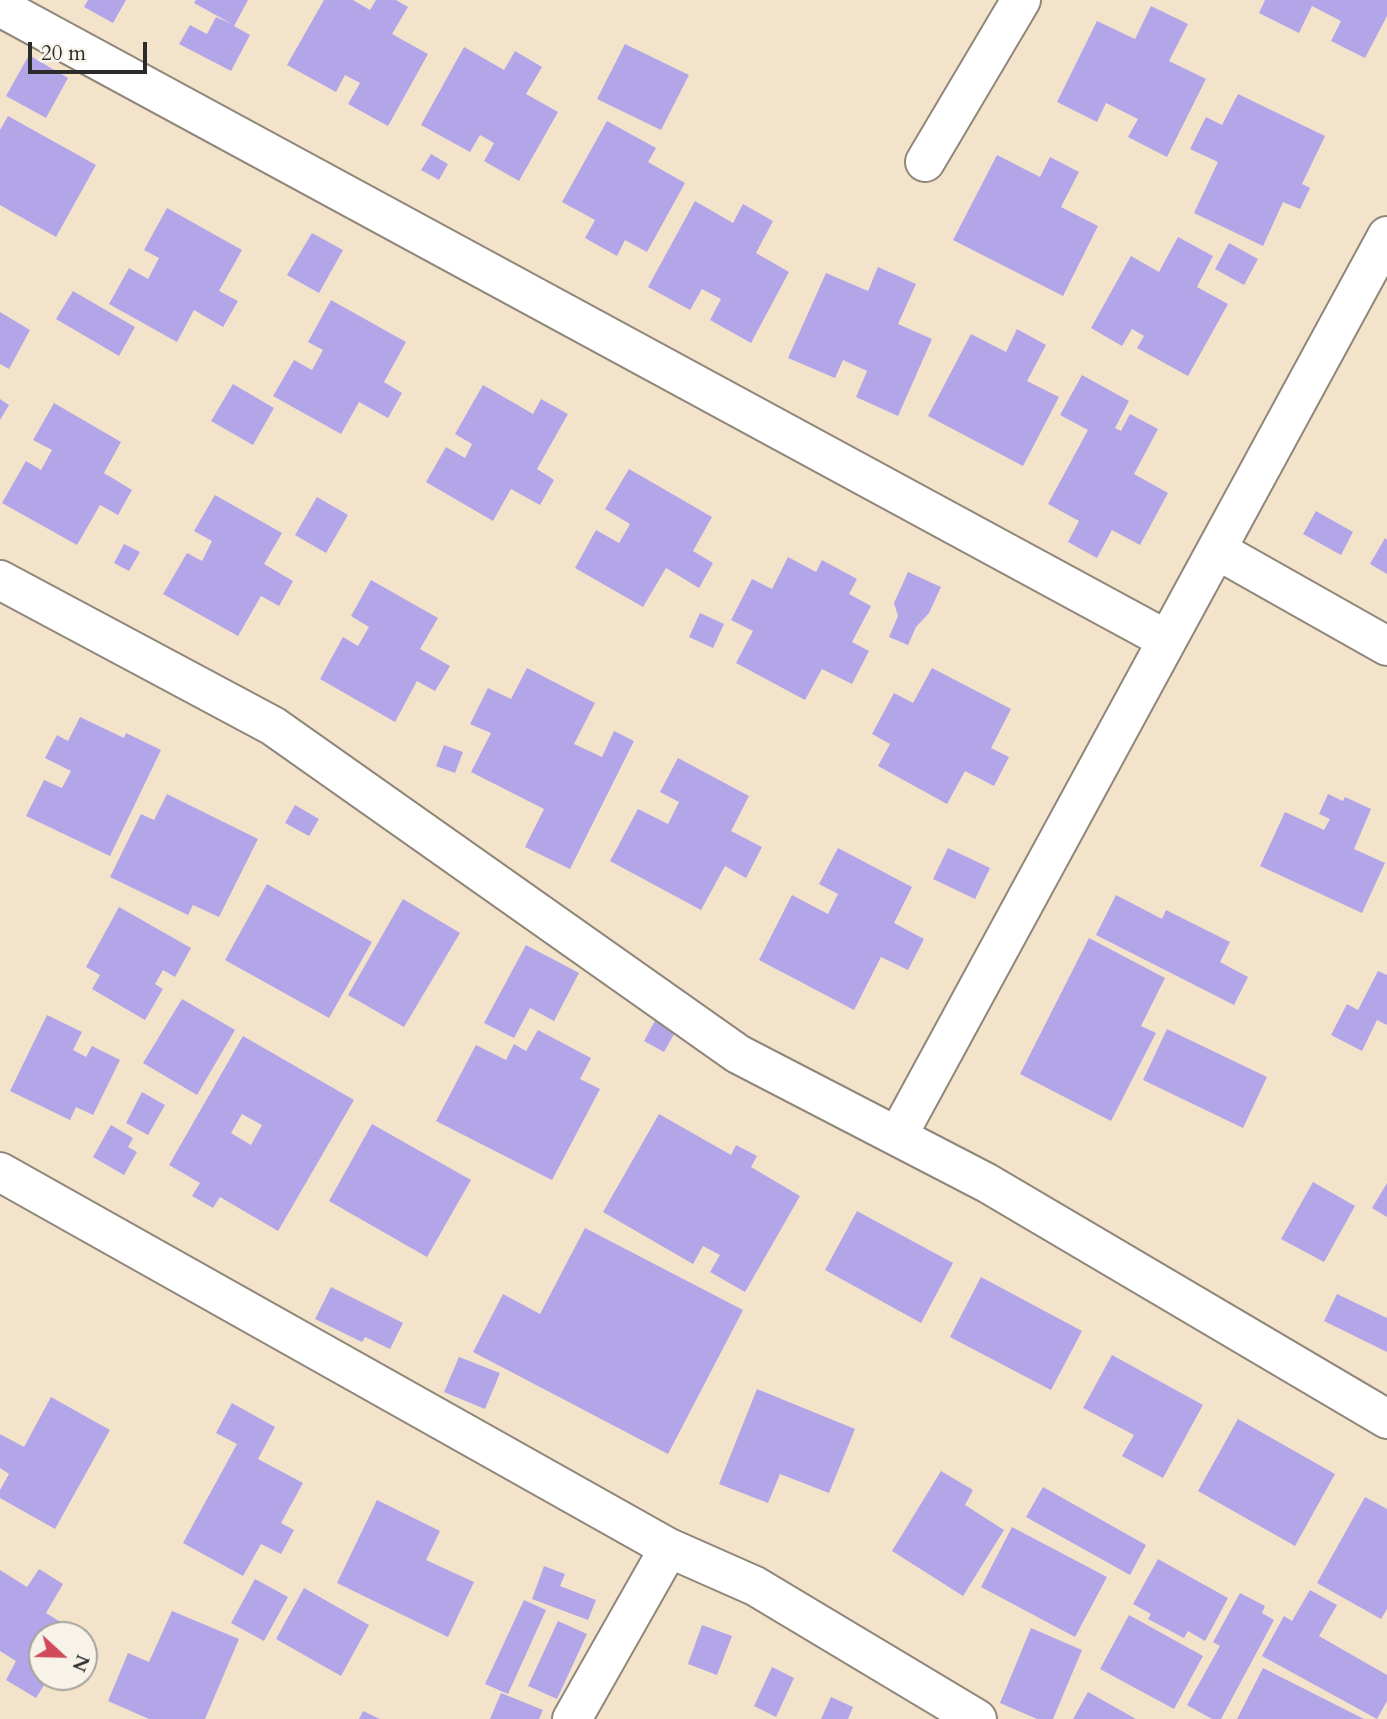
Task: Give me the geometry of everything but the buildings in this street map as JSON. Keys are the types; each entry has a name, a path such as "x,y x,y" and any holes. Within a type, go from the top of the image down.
{"street":[{"path":"925,162 1021,0"},
{"path":"0,7 1167,640"},
{"path":"898,1135 1387,236"},
{"path":"1217,550 1387,646"},
{"path":"0,580 273,726 738,1054 987,1183 1387,1419"},
{"path":"0,1172 669,1548 755,1587 977,1719"},
{"path":"572,1719 669,1548"}]}
